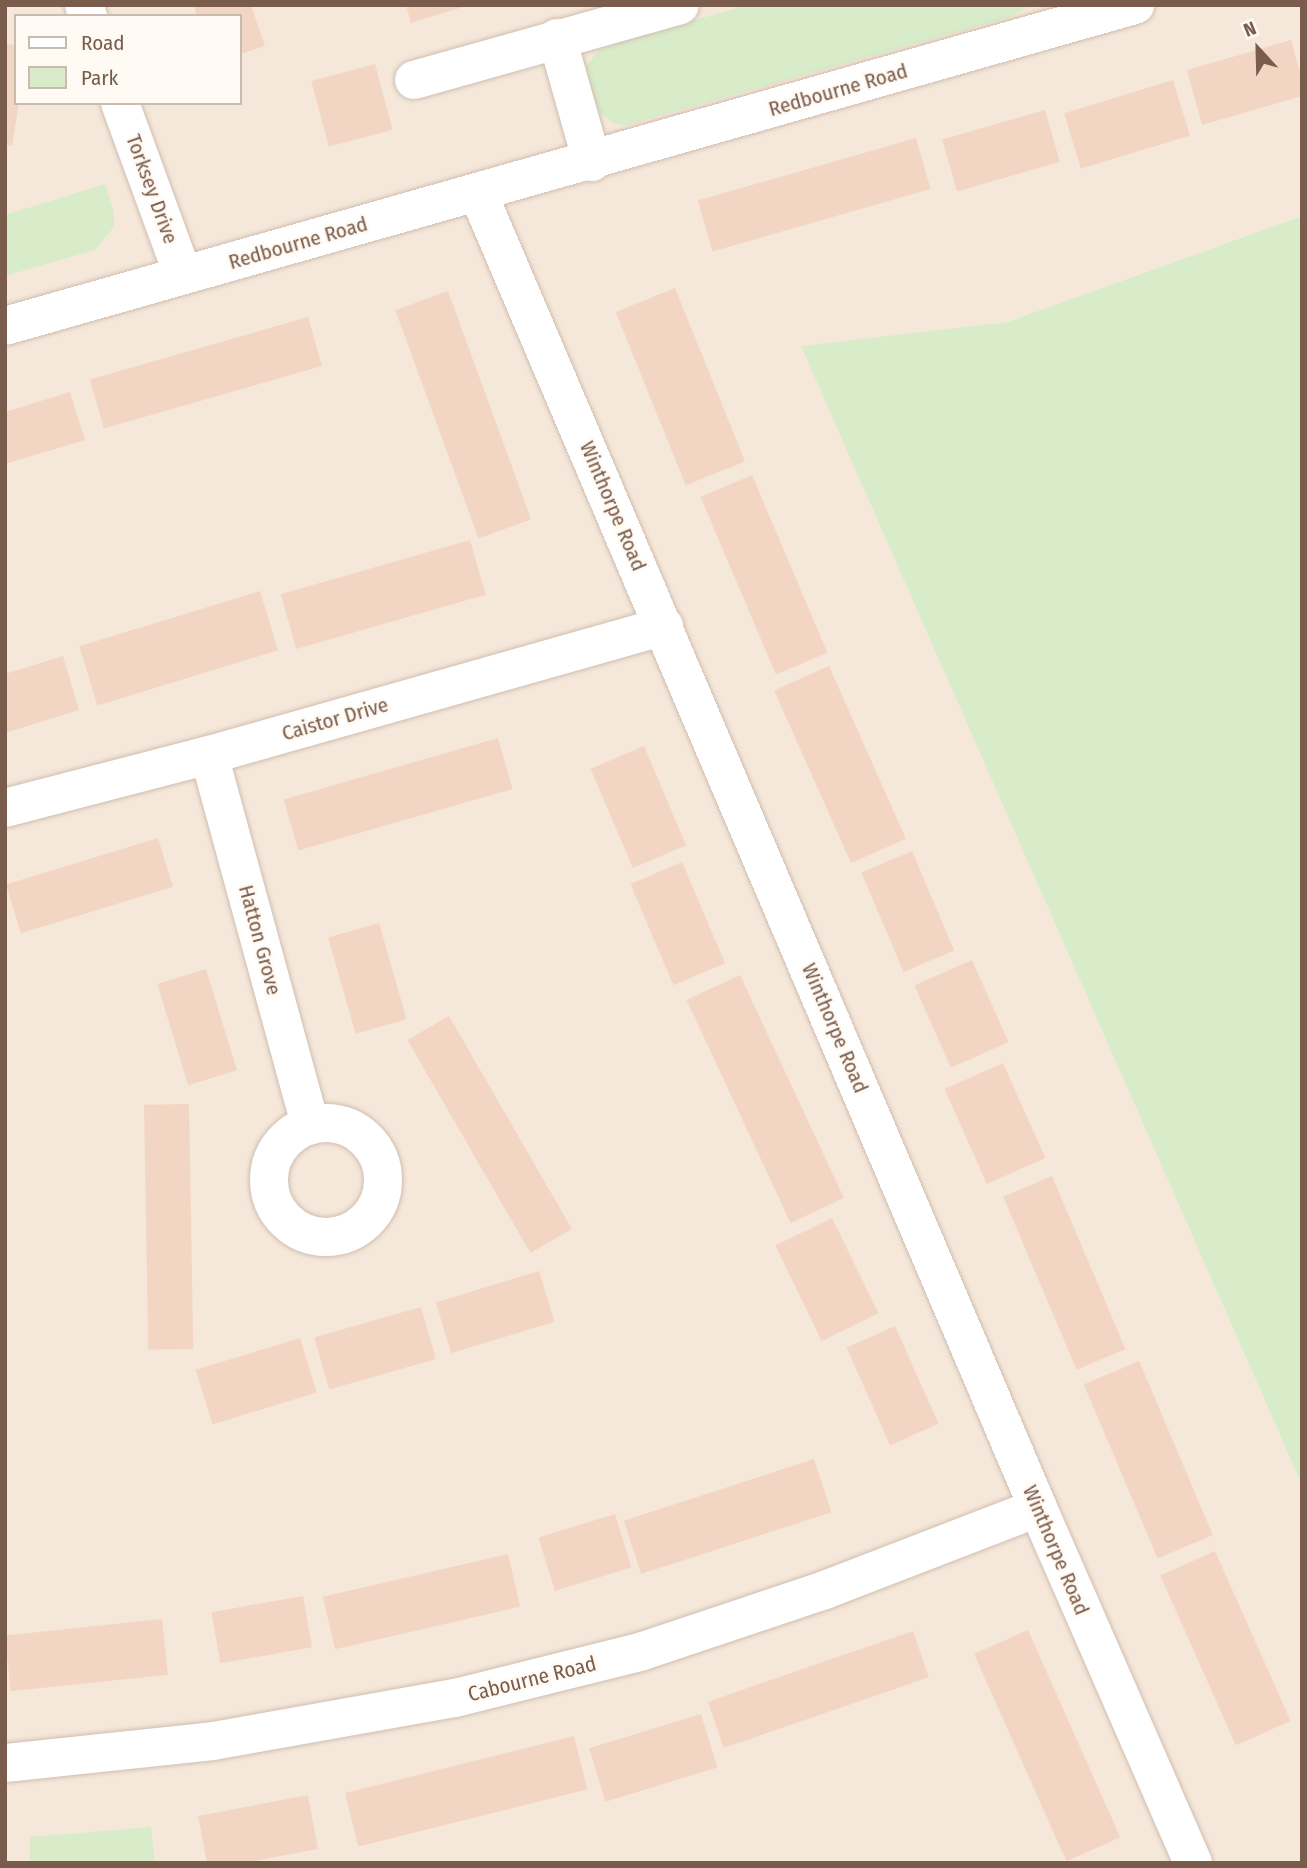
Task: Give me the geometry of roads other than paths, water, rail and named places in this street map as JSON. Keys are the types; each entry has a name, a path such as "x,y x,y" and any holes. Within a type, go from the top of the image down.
{"street":[{"path":"414,80 680,5"},
{"name":"Redbourne Road","path":"5,326 592,162 1082,12 1135,5"},
{"path":"557,38 592,162"},
{"name":"Torksey Drive","path":"121,105 183,275"},
{"name":"Winthorpe Road","path":"478,193 1038,1508 1193,1863"},
{"name":"Caistor Drive","path":"5,808 209,755 664,625"},
{"name":"Hatton Grove","path":"209,755 310,1125"},
{"name":"Cabourne Road","path":"5,1763 213,1741 455,1698 640,1652 825,1590 1038,1508"}]}
